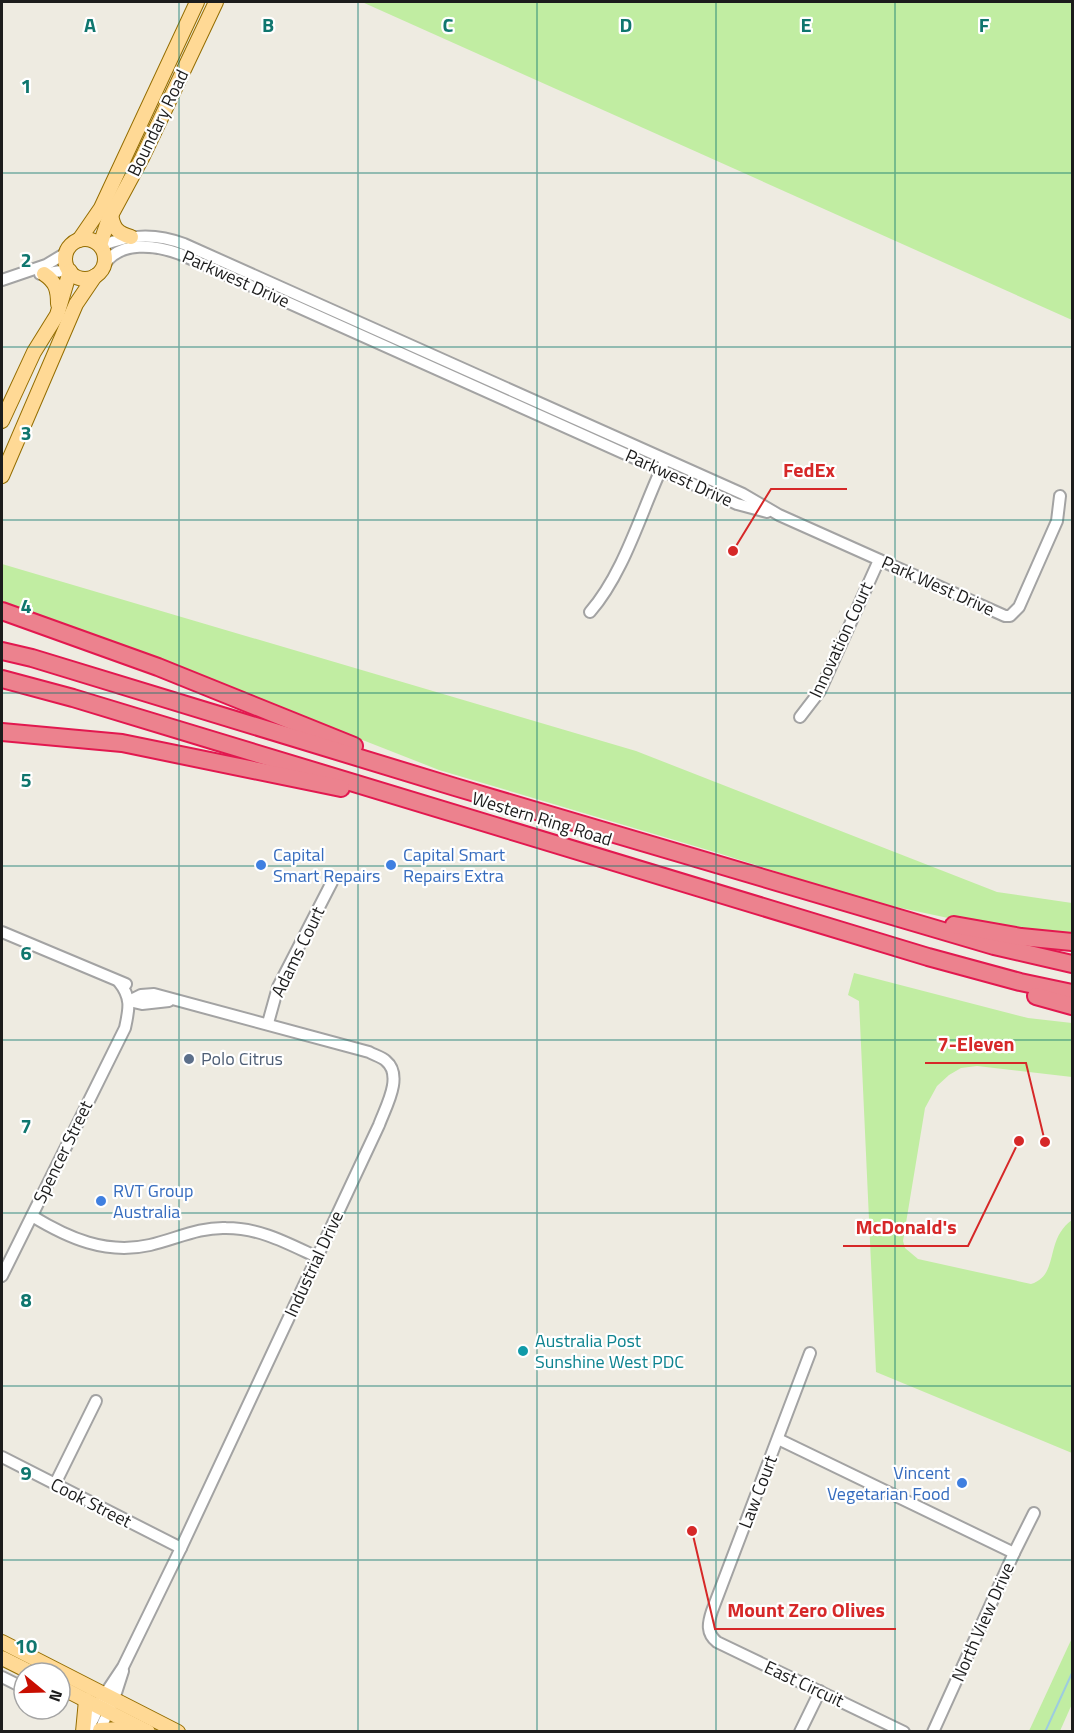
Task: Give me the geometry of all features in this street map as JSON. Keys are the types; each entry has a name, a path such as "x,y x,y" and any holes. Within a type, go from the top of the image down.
{"highway":[{"path":"2,611 158,667 455,787"},
{"name":"Western Ring Road","path":"2,651 32,658 455,787 994,946 1072,964"},
{"name":"Western Ring Road","path":"2,679 73,698 821,925 979,971 1072,993"},
{"path":"2,733 131,745 310,783 402,798"},
{"path":"865,908 1021,937 1072,942"},
{"path":"821,925 1038,997 1072,1006"}],"main road":[{"name":"Boundary Road","path":"79,240 95,220 105,200 197,2"},
{"name":"Boundary Road","path":"101,246 111,213 142,158 216,2"},
{"path":"111,213 116,230 131,237"},
{"path":"2,421 34,352 57,315 69,271 66,253 71,244 88,239 101,246 105,254 100,270 76,304 2,476"},
{"path":"69,271 83,278 100,270"},
{"path":"44,273 56,286 57,315"},
{"path":"2,1642 107,1703 148,1731"},
{"path":"72,1694 86,1700 107,1703 178,1731"},
{"path":"86,1700 92,1731 121,1729 130,1731"}],"street":[{"name":"Parkwest Drive","path":"101,246 131,237 148,236 171,239 661,470 737,504 779,515"},
{"name":"Parkwest Drive","path":"100,270 118,251 141,247 160,248 180,254 280,292 666,459 743,494 779,515"},
{"path":"2,280 46,265 66,253"},
{"path":"18,274 69,271"},
{"path":"590,612 614,576 666,459"},
{"name":"Park West Drive","path":"779,515 999,614 1010,616 1018,607 1057,521 1060,496"},
{"name":"Innovation Court","path":"800,717 820,691 879,560"},
{"name":"Adams Court","path":"267,1023 278,987 332,882"},
{"path":"2,932 119,982 134,1000"},
{"name":"Industrial Drive","path":"92,1731 121,1681 123,1667 379,1125 394,1079 391,1067 386,1060 369,1052 267,1023 172,1001 154,994 141,995 134,1000"},
{"name":"Spencer Street","path":"2,1276 125,1028 134,1000"},
{"path":"32,1216 73,1238 105,1247 129,1248 149,1245 193,1232 225,1227 263,1233 317,1257"},
{"name":"Law Court","path":"709,1632 712,1611 810,1353"},
{"path":"55,1484 96,1401"},
{"path":"778,1439 1014,1553"},
{"name":"Cook Street","path":"2,1457 181,1548"},
{"name":"North View Drive","path":"933,1731 1034,1513"},
{"name":"East Circuit","path":"709,1632 717,1642 904,1731"},
{"path":"800,1731 820,1691"}],"green space":[{"path":"362,2 1072,2 1072,320"},
{"path":"2,564 636,751 997,892 1072,903 1072,950 1065,935 967,922 873,902 439,770 2,603"},
{"path":"854,973 1028,1018 1072,1023 1072,1077 977,1066 961,1068 937,1086 925,1108 903,1241 905,1248 918,1259 1031,1284 1046,1273 1058,1237 1063,1228 1072,1220 1072,1453 876,1372 859,1001 848,995"},
{"path":"1072,1638 1072,1704 1060,1731 1029,1731"}],"waterway":[{"path":"1045,1732 1072,1673"}],"place":[{"name":"FedEx","path":"733,551"},
{"name":"Capital Smart Repairs","path":"261,865"},
{"name":"Capital Smart Repairs Extra","path":"391,865"},
{"name":"Polo Citrus","path":"189,1059"},
{"name":"McDonald's","path":"1019,1141"},
{"name":"7-Eleven","path":"1045,1142"},
{"name":"RVT Group Australia","path":"101,1201"},
{"name":"Australia Post Sunshine West PDC","path":"523,1351"},
{"name":"Vincent Vegetarian Food","path":"962,1483"},
{"name":"Mount Zero Olives","path":"692,1531"}]}
